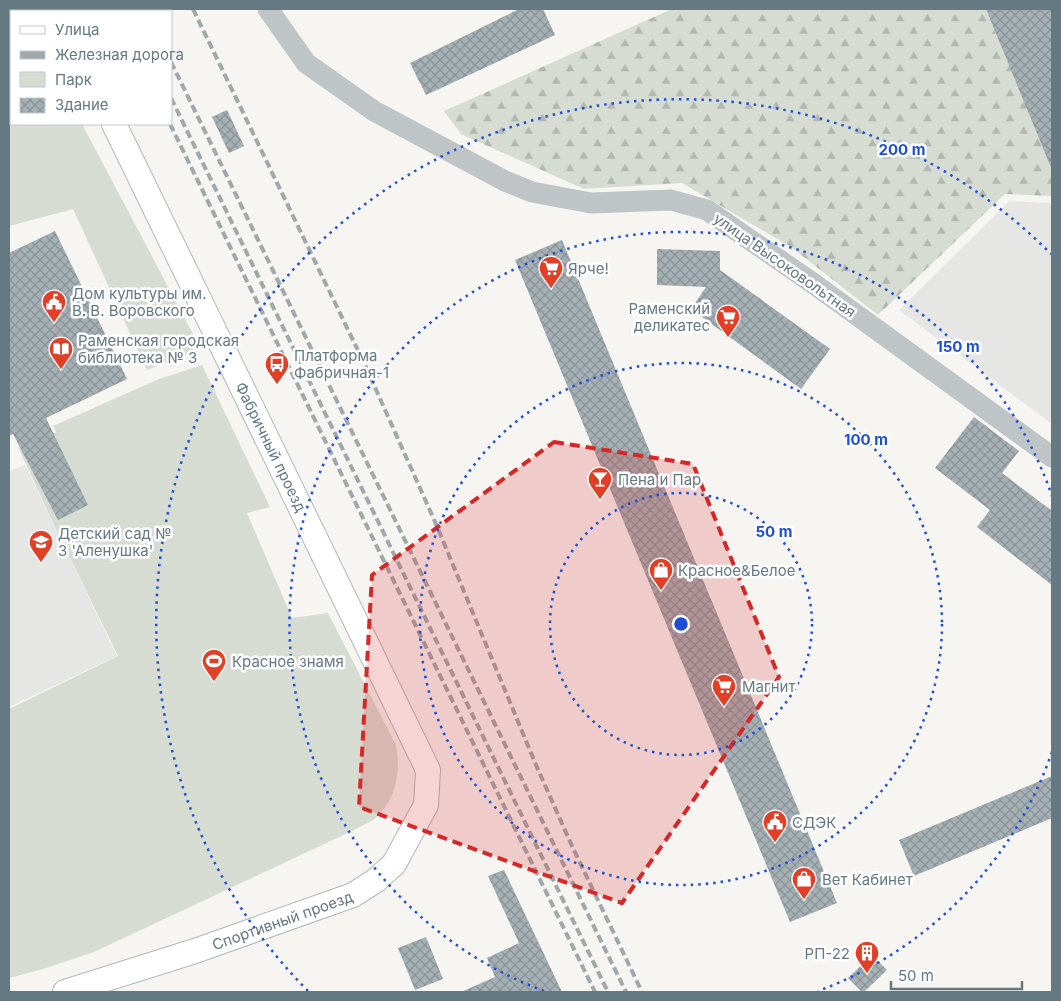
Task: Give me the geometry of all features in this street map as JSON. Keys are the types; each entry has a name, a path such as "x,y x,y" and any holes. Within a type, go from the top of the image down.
{"main road":[{"name":"Фабричный проезд","path":"114,125 428,770"},
{"name":"Спортивный проезд","path":"65,992 194,951 353,895 375,881 394,864 426,805 428,770"}],"street":[{"name":"улица Высоковольтная","path":"268,9 306,63 374,111 504,182 532,192 591,203 671,200 707,210 853,312 1052,457"}],"highlighted area":[{"path":"554,442 693,464 779,677 622,903 359,807 372,575"}],"shaded area":[{"path":"1009,201 1052,203 1052,424 899,310"},
{"name":"Детский сад № 3 'Аленушка'","path":"25,465 117,656 9,707 9,471"}],"green space":[{"path":"672,9 1052,9 1052,196 1005,194 878,315 791,247 682,183 584,189 461,134 444,111"},
{"path":"9,110 10,125 83,125 201,349 147,370 73,209 9,226"},
{"name":"Красное знамя","path":"202,365 270,507 247,513 292,618 328,613 396,745 398,765 392,796 381,813 373,820 352,831 94,952 9,978 9,709 118,656 18,447 56,432 53,426 159,379"}],"building":[{"path":"519,9 543,9 555,35 426,95 410,63"},
{"path":"986,9 1052,9 1052,170"},
{"path":"227,110 244,146 229,153 212,117"},
{"name":"Дом культуры им. В. В. Воровского","path":"55,231 127,379 46,418 88,505 58,520 13,434 9,436 9,253"},
{"path":"562,240 837,903 790,922 515,260"},
{"path":"657,249 720,251 720,270 830,349 801,389 691,309 706,287 657,285"},
{"path":"974,417 1019,451 1002,473 1052,511 1052,585 977,527 990,510 935,468"},
{"path":"1052,776 1052,818 914,876 899,840"},
{"path":"504,870 562,992 461,992 495,977 487,958 519,943 488,876"},
{"path":"426,937 443,979 415,990 398,948"},
{"name":"РП-22","path":"872,955 887,970 862,992 848,978"}],"railway":[{"path":"193,9 365,365 436,524 536,765 572,846 642,992"},
{"path":"172,64 626,992"},
{"path":"172,100 608,992"},
{"path":"170,125 595,992"}],"place":[{"name":"Ярче!","path":"551,289"},
{"name":"Дом культуры им. В. В. Воровского","path":"54,323"},
{"name":"Раменский деликатес","path":"728,338"},
{"name":"Раменская городская библиотека № 3","path":"61,370"},
{"name":"Платформа Фабричная-1","path":"277,385"},
{"name":"Пена и Пар","path":"600,500"},
{"name":"Детский сад № 3 'Аленушка'","path":"41,563"},
{"name":"Красное&Белое","path":"661,591"},
{"name":"Красное знамя","path":"214,682"},
{"name":"Магнит","path":"724,707"},
{"name":"СДЭК","path":"775,843"},
{"name":"Вет Кабинет","path":"804,900"},
{"name":"РП-22","path":"867,974"}]}
